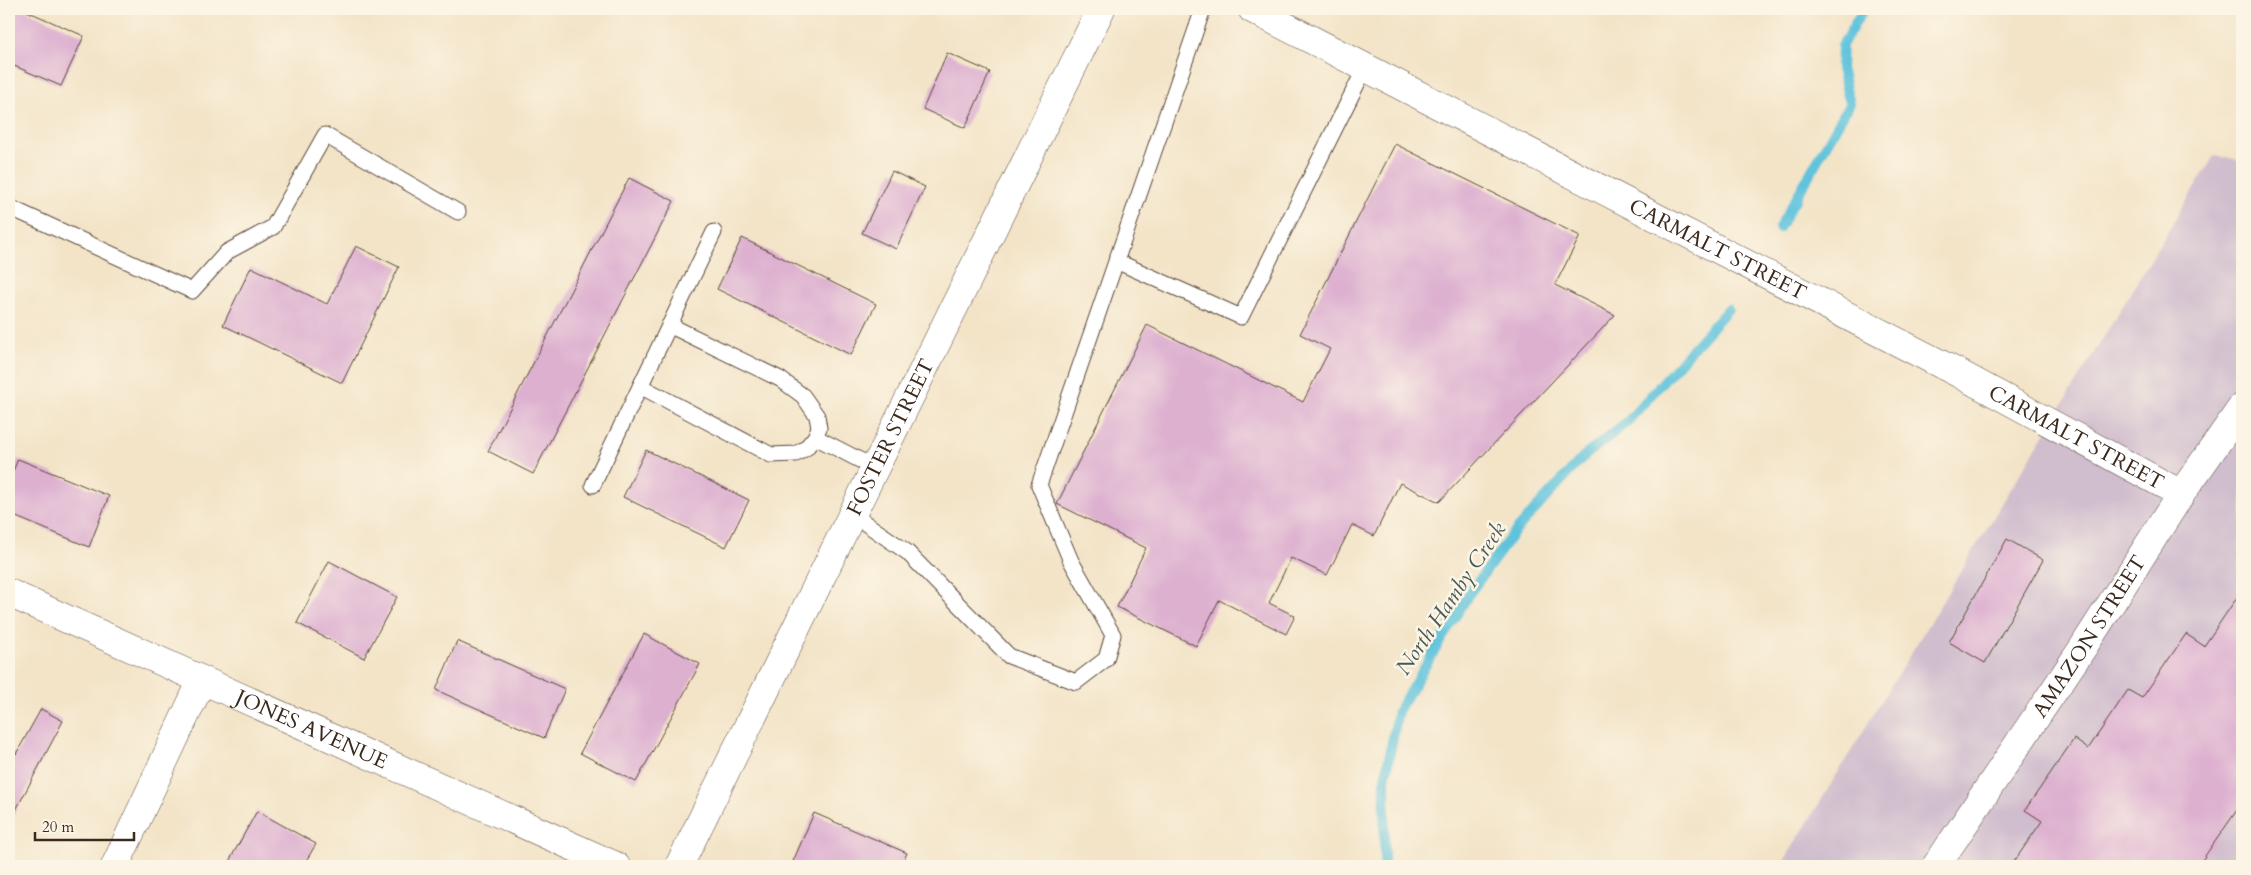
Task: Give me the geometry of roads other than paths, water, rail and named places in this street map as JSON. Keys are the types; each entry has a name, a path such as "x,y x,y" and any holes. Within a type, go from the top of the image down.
{"street":[{"name":"FOSTER STREET","path":"679,866 1101,9"},
{"name":"CARMALT STREET","path":"1252,9 1958,373 2180,494"},
{"name":"AMAZON STREET","path":"1936,866 2082,649 2180,494 2242,407"},
{"name":"JONES AVENUE","path":"9,593 616,866"},
{"path":"115,866 202,680"}],"lane":[{"path":"852,514 907,552 1009,656 1076,682 1106,659 1113,634 1071,561 1039,485 1203,9"},
{"path":"1116,261 1241,317 1365,68"},
{"path":"9,207 192,291 227,252 273,227 326,135 458,212"},
{"path":"593,485 714,232"},
{"path":"640,386 772,455 796,454 806,448 815,437 819,428 816,416 803,396 780,379 670,325"},
{"path":"815,437 875,468"}],"waterway":[{"name":"North Hamby Creek","path":"1779,228 1850,103 1841,69 1842,45 1864,9"},
{"name":"North Hamby Creek","path":"1384,866 1385,779 1398,711 1469,594 1513,534 1582,458 1628,421 1728,309"}]}
